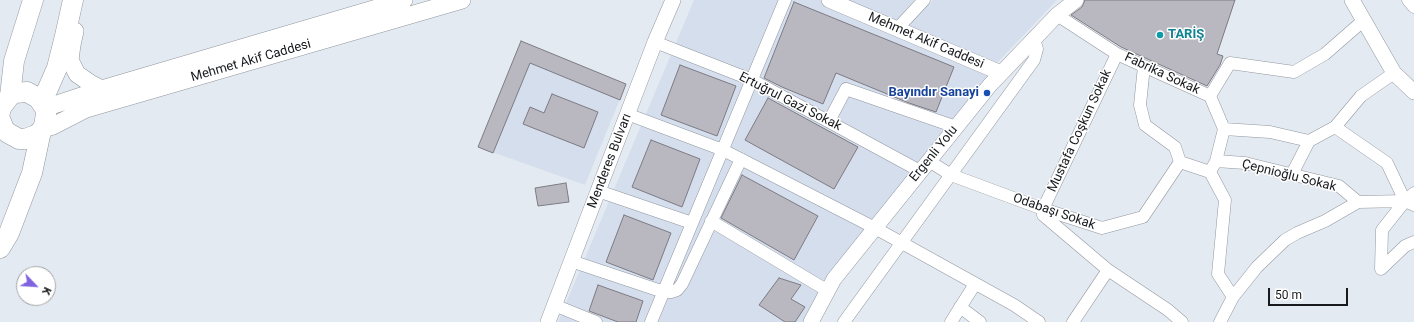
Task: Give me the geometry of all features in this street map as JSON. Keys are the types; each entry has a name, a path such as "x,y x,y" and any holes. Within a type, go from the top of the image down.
{"highway":[{"path":"33,0 14,61 2,117 8,134 19,139 31,138 42,130"},
{"path":"0,248 9,233 32,173 42,130 46,120 44,105 65,36 73,0"},
{"path":"2,117 15,93 27,92 38,98 44,105"}],"main road":[{"path":"78,0 78,20 70,60 77,74 102,89"},
{"name":"Mehmet Akif Caddesi","path":"44,105 404,0"},
{"name":"Mehmet Akif Caddesi","path":"42,130 86,109 462,0"}],"street":[{"name":"Menderes Bulvarı","path":"548,322 627,114 673,0"},
{"path":"652,322 785,0"},
{"name":"Mehmet Akif Caddesi","path":"829,0 1001,73"},
{"path":"897,29 924,0"},
{"name":"Ergenli Yolu","path":"811,322 834,279 990,85 1057,15 1076,0"},
{"path":"1408,0 1414,7"},
{"path":"1357,2 1364,20 1394,73 1414,92"},
{"name":"Fabrika Sokak","path":"1057,15 1117,54 1210,96 1224,129"},
{"path":"1210,96 1230,63 1294,72 1325,54 1364,20"},
{"path":"844,322 1034,60 1037,49 1034,39"},
{"name":"Ertuğrul Gazi Sokak","path":"655,42 752,80 829,121 925,166"},
{"name":"Mustafa Coşkun Sokak","path":"1043,209 1117,54"},
{"path":"1144,66 1140,105 1145,125 1175,147 1180,162 1210,172 1225,200 1218,274 1233,297"},
{"path":"1292,174 1309,141 1335,127 1361,96 1394,73"},
{"path":"829,121 846,89 956,127"},
{"path":"627,114 723,150 902,243 1014,306 1039,322"},
{"path":"1335,127 1388,163 1411,200"},
{"path":"1210,172 1216,160 1224,129 1270,132 1309,141"},
{"path":"571,261 664,292 674,292 680,287 741,160"},
{"name":"Çepnioğlu Sokak","path":"1216,160 1245,163 1339,186 1358,202"},
{"name":"Odabaşı Sokak","path":"925,166 1043,209 1102,228 1142,217 1180,162"},
{"path":"598,191 692,223"},
{"path":"1220,322 1233,297 1258,267 1285,240 1325,221 1358,202 1411,200"},
{"path":"1411,200 1382,230 1381,269 1405,246 1414,242"},
{"path":"1043,209 1044,218 1108,270 1168,310 1182,322"},
{"path":"711,221 828,290"},
{"path":"1073,322 1108,270"},
{"path":"951,322 975,284"},
{"path":"554,305 596,322"},
{"path":"960,307 980,322"}],"shaded area":[{"path":"694,0 829,0 1001,73 834,279 811,322 558,322"},
{"path":"849,0 915,0 896,21"},
{"path":"933,0 1057,0 997,63 908,25"},
{"path":"521,41 626,84 585,185 478,147"}],"building":[{"name":"TARİŞ","path":"1085,0 1235,0 1217,54 1223,56 1220,65 1207,86 1121,47 1071,15 1082,7"},
{"path":"794,2 954,67 936,112 909,103 836,73 823,104 764,78"},
{"path":"521,41 626,84 620,100 530,63 493,153 478,147"},
{"path":"680,65 736,86 717,136 661,115"},
{"path":"552,94 598,112 584,148 523,124 530,107 544,113"},
{"path":"768,98 858,147 834,189 745,140"},
{"path":"651,140 700,159 682,207 632,187"},
{"path":"742,175 818,216 794,260 721,218"},
{"path":"566,183 569,202 538,206 535,188"},
{"path":"624,215 671,233 653,280 606,262"},
{"path":"779,278 801,285 791,299 805,307 795,322 785,322 759,305"},
{"path":"598,285 643,301 636,322 618,322 589,311"}],"place":[{"name":"TARİŞ","path":"1160,35"},
{"name":"Bayındır Sanayi","path":"987,93"}]}
